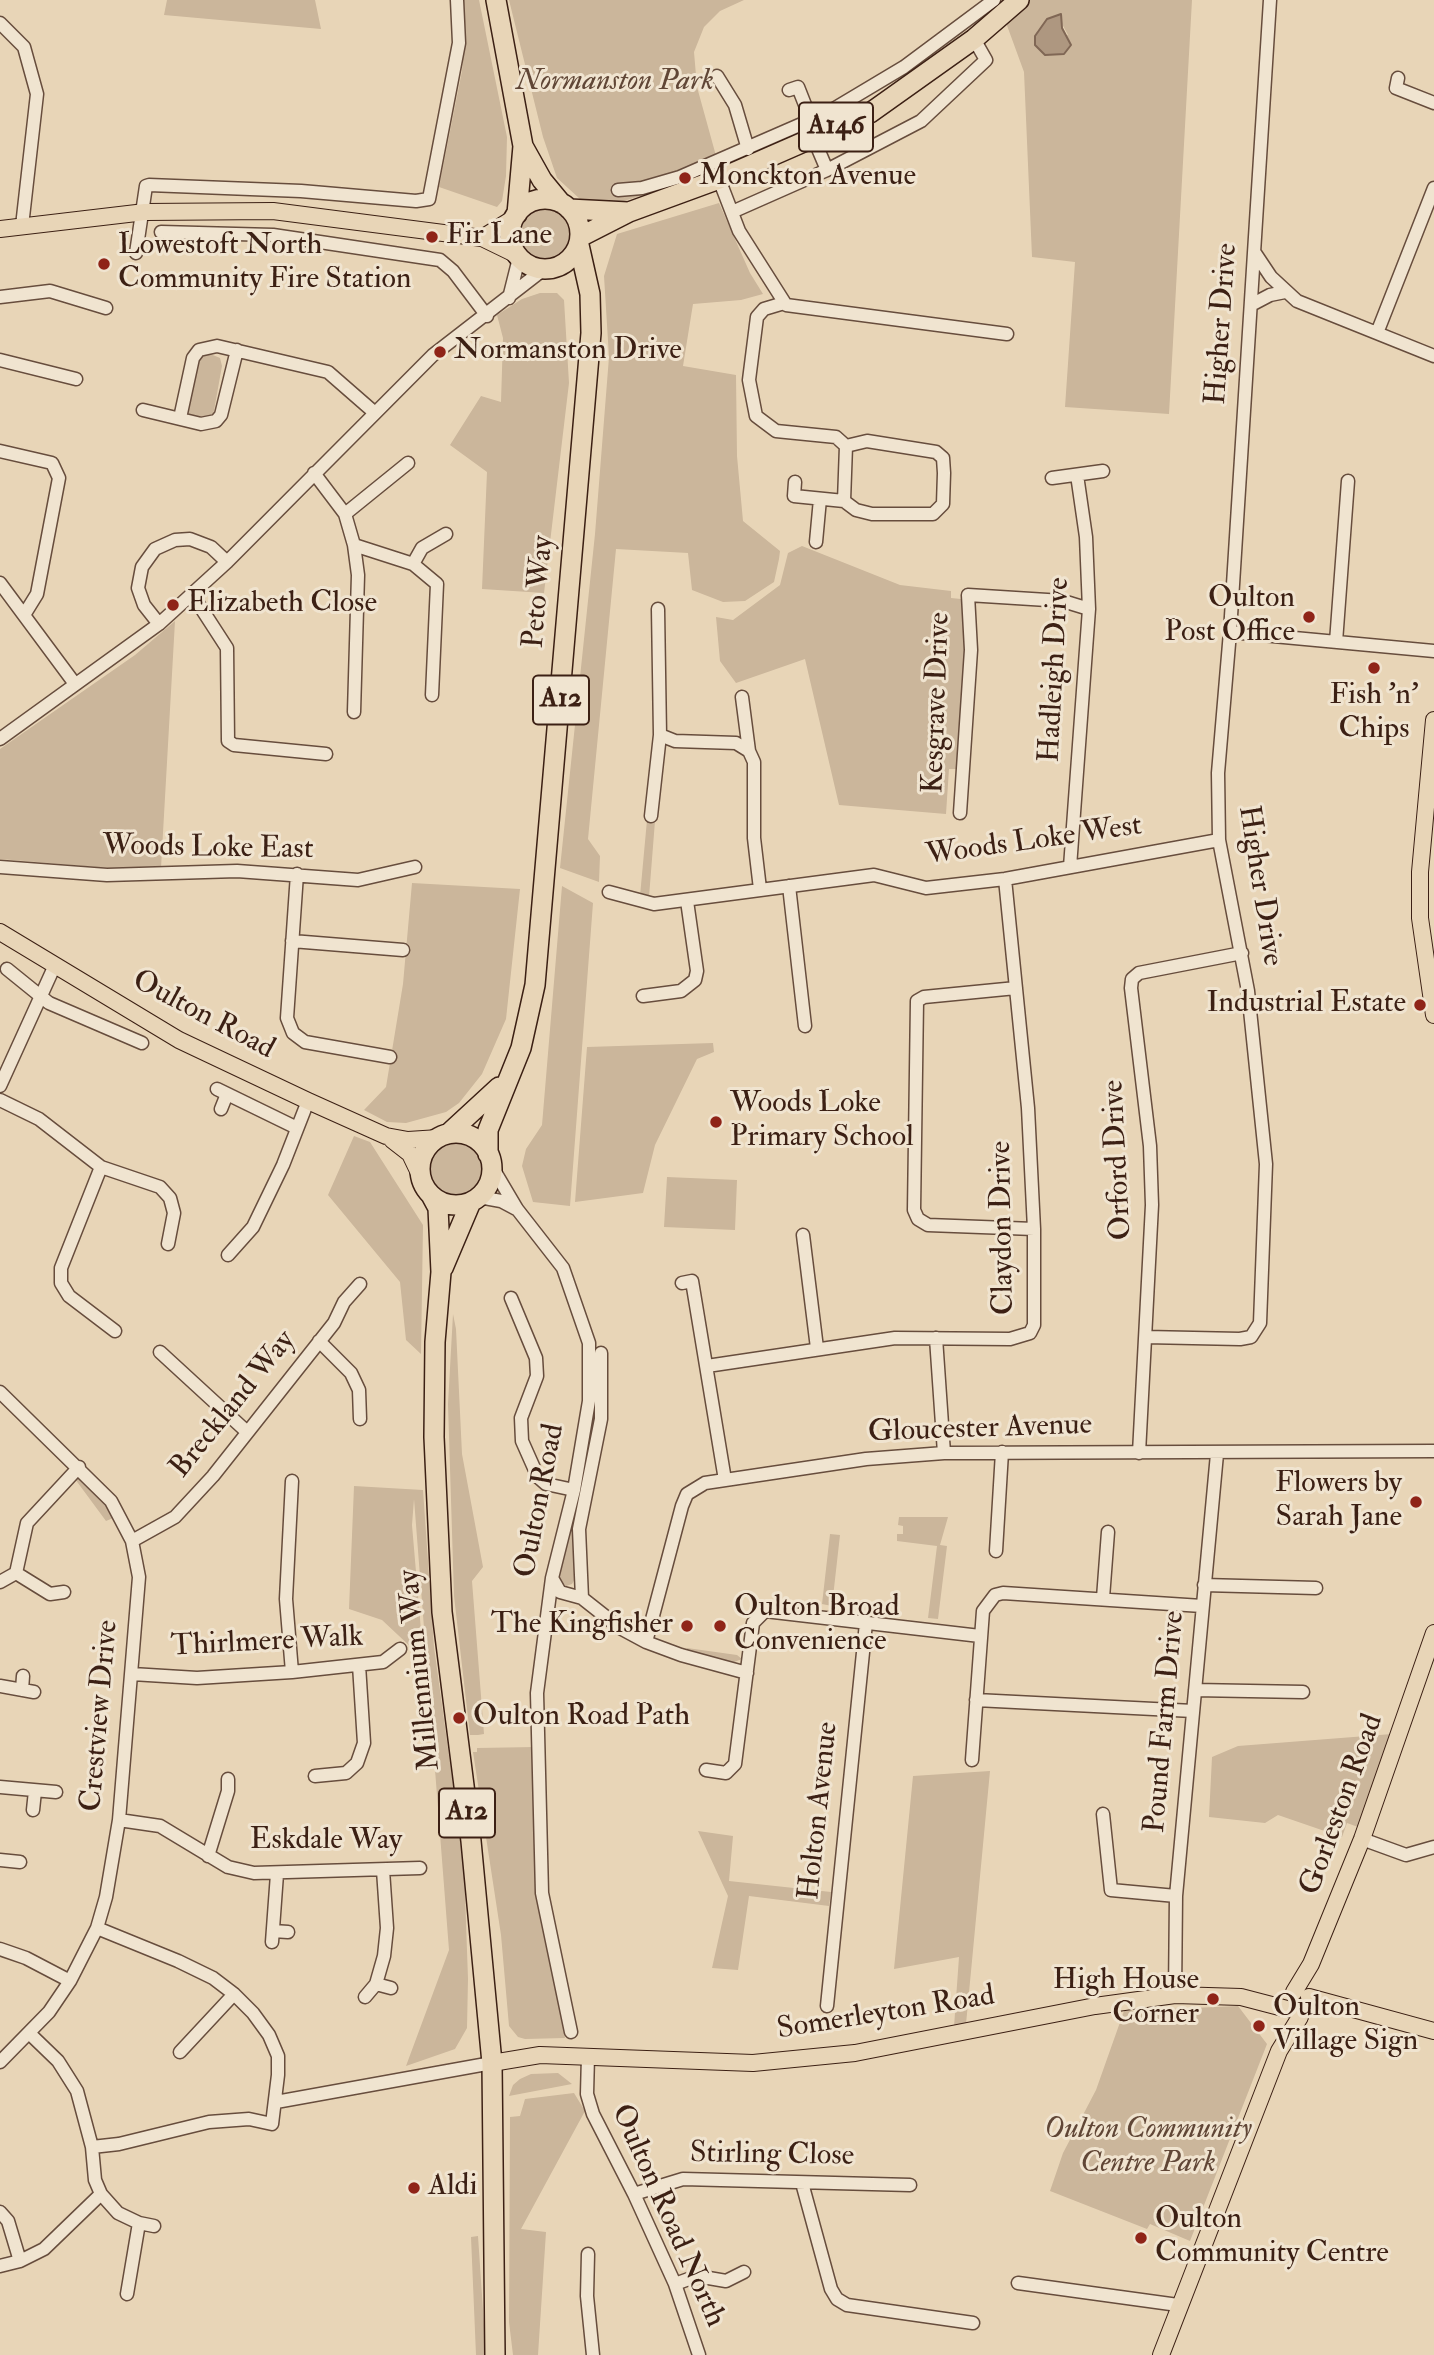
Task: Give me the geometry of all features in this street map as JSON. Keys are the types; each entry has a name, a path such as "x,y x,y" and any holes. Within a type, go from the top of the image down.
{"highway":[{"path":"495,0 523,146 516,216 510,237 518,256 535,268 549,269 574,284 591,319"},
{"name":"A146","path":"580,241 629,212 719,179 840,116 870,113 974,39 1018,0"},
{"path":"523,146 542,180 578,222 580,241 570,260 549,269"},
{"path":"516,216 532,202 552,200 565,206"},
{"name":"A146","path":"565,206 629,212"},
{"name":"Peto Way","path":"490,1160 488,1130 527,1029 535,985 559,726 591,319 590,294 580,241"},
{"name":"Peto Way","path":"443,1136 491,1096 509,1075"},
{"path":"467,1135 483,1146 490,1160 489,1182 475,1199 445,1204 430,1195 420,1175 422,1157 443,1136 467,1135"},
{"name":"Millennium Way","path":"430,1195 438,1208 441,1272 435,1342 434,1437 442,1612 471,1841 492,2063 495,2355"},
{"name":"Millennium Way","path":"441,1272 475,1199"}],"main road":[{"path":"0,229 145,212 306,214 424,233 482,238 518,256"},
{"path":"482,238 516,216"},
{"path":"1434,720 1420,872 1420,918 1434,1015"},
{"name":"Oulton Road","path":"0,932 179,1040 386,1136 410,1154 420,1175"},
{"name":"Oulton Road","path":"386,1136 419,1141 443,1136"},
{"name":"Gorleston Road","path":"1161,2355 1178,2305 1362,1839 1434,1633"},
{"name":"Somerleyton Road","path":"492,2063 540,2055 752,2063 855,2053 1095,2006 1175,1995 1241,1997 1361,2011 1434,2031"}],"street":[{"path":"136,253 149,185 301,191 416,201 429,199 459,43 457,0"},
{"path":"840,116 994,0"},
{"name":"Higher Drive","path":"1146,1337 1240,1339 1251,1336 1260,1323 1266,1164 1242,953 1219,840 1218,773 1230,632 1270,0"},
{"path":"0,23 24,47 37,94 22,226"},
{"path":"732,212 827,170 921,121 986,60 974,39"},
{"path":"717,76 735,105 748,149"},
{"path":"1398,78 1396,88 1434,103"},
{"path":"789,90 798,87 827,170"},
{"path":"618,190 662,184 748,149 812,129"},
{"path":"719,179 739,232 755,251 784,303"},
{"path":"1377,333 1434,188"},
{"path":"202,211 203,231"},
{"path":"161,232 203,231 274,235 440,260 453,271 487,316"},
{"path":"1255,253 1285,292 1297,301 1434,356"},
{"path":"509,299 518,256"},
{"path":"0,739 159,624 227,562 433,355 549,269"},
{"path":"0,297 50,290 106,308"},
{"path":"1251,305 1270,295 1285,292"},
{"path":"846,446 836,437 776,431 756,416 750,380 757,317 764,309 784,303 1007,334"},
{"path":"180,418 193,358 200,350 217,345 328,372 375,413"},
{"path":"143,410 209,424 221,415 237,350"},
{"path":"0,360 76,379"},
{"path":"795,482 794,496 844,501 856,510 872,514 933,514 943,504 947,456 867,441 846,446"},
{"path":"844,501 846,446"},
{"path":"0,451 52,463 59,478 37,594 24,615"},
{"path":"345,514 408,463"},
{"path":"1052,478 1103,471"},
{"path":"314,473 345,514 354,545 358,575 354,712"},
{"name":"Hadleigh Drive","path":"1070,867 1089,609 1086,537 1077,475"},
{"path":"1336,642 1348,481"},
{"path":"816,542 820,499"},
{"path":"412,564 422,548 446,534"},
{"path":"159,624 144,605 138,588 142,567 155,549 175,540 190,539 211,547 227,562"},
{"path":"354,545 412,564 433,580 439,590 432,695"},
{"path":"0,583 75,684"},
{"path":"192,594 227,648 228,741 234,745 326,754"},
{"name":"Kesgrave Drive","path":"960,813 971,650 963,595 1063,601 1089,609"},
{"path":"652,816 660,735 658,609"},
{"path":"1230,632 1434,651"},
{"path":"742,697 749,751 754,762 754,838 760,889"},
{"path":"660,735 675,741 736,743 749,751"},
{"name":"Woods Loke West","path":"609,892 654,904 874,875 909,891 1005,879 1219,840"},
{"name":"Woods Loke East","path":"0,867 107,875 237,871 358,880 415,867"},
{"path":"297,874 287,1018 293,1033 305,1042 390,1057"},
{"name":"Claydon Drive","path":"707,1366 895,1338 1010,1339 1030,1333 1034,1325 1034,1229 1005,879"},
{"path":"789,886 805,1026"},
{"path":"643,996 681,991 695,980 697,971 687,901"},
{"path":"292,942 403,950"},
{"name":"Orford Drive","path":"1139,1453 1152,1205 1150,1146 1130,988 1132,979 1139,972 1242,953"},
{"path":"0,1086 55,965"},
{"path":"7,969 43,995 49,1003 127,1045 142,1043"},
{"path":"1016,988 924,997 917,1001 914,1210 918,1219 928,1225 1034,1229"},
{"path":"221,1109 222,1092 298,1128"},
{"path":"0,1100 39,1119 102,1167 160,1187 170,1198 180,1227 168,1244"},
{"path":"228,1255 253,1227 308,1101"},
{"name":"Oulton Road","path":"490,1160 517,1209 563,1268 589,1343 589,1401 574,1490 552,1578 537,1693 542,1893 571,2032"},
{"path":"102,1167 61,1268 61,1283 69,1296 115,1331"},
{"path":"475,1199 501,1201 517,1209"},
{"path":"803,1235 817,1348"},
{"path":"682,1283 692,1281 725,1480"},
{"name":"Breckland Way","path":"132,1541 175,1517 213,1476 334,1323 344,1302 360,1284"},
{"path":"511,1298 536,1358 537,1376 522,1418 522,1441 535,1474 545,1484 574,1490"},
{"path":"936,1338 944,1453"},
{"path":"319,1341 351,1373 359,1390 360,1419"},
{"path":"160,1352 246,1431"},
{"path":"582,1598 579,1529 601,1419 601,1353"},
{"name":"Crestview Drive","path":"0,2062 49,2012 70,1981 97,1928 106,1897 119,1820 139,1577 132,1541 111,1501 1,1395"},
{"name":"Gloucester Avenue","path":"646,1642 687,1494 696,1486 866,1459 944,1453 1217,1454 1434,1451"},
{"path":"996,1551 1002,1452"},
{"name":"Pound Farm Drive","path":"1175,1995 1177,1896 1217,1454"},
{"path":"0,1582 16,1573 27,1522 79,1468"},
{"path":"292,1481 286,1599 292,1672"},
{"path":"1103,1598 1108,1532"},
{"path":"16,1573 49,1600 64,1592"},
{"path":"552,1578 560,1592 582,1598 620,1628 646,1642 681,1656 747,1673"},
{"path":"1204,1586 1316,1588"},
{"path":"972,1760 980,1636 983,1611 990,1599 999,1594 1103,1598 1202,1606"},
{"path":"706,1770 726,1773 735,1764 754,1623 765,1611 980,1636"},
{"name":"Holton Avenue","path":"827,2006 866,1623"},
{"name":"Thirlmere Walk","path":"132,1674 197,1678 292,1672 383,1662 400,1649"},
{"path":"315,1776 332,1781 357,1763 364,1743 359,1665"},
{"path":"0,1686 28,1691 23,1676"},
{"path":"1195,1690 1303,1692"},
{"path":"975,1700 1193,1711"},
{"path":"208,1856 221,1796 228,1779"},
{"path":"0,1787 56,1792"},
{"path":"33,1810 35,1791"},
{"path":"1103,1814 1111,1890 1177,1896"},
{"name":"Eskdale Way","path":"119,1820 160,1826 228,1867 277,1874 420,1868"},
{"path":"1362,1839 1406,1856 1434,1847"},
{"path":"0,1860 20,1861"},
{"path":"365,1997 376,1984 387,1928 383,1870"},
{"path":"277,1874 273,1936 288,1932"},
{"path":"92,2147 119,2144 209,2122 249,2119 272,2124 278,2056 269,2035 253,2013 213,1978 97,1928"},
{"path":"0,1949 26,1958 70,1981"},
{"path":"376,1984 391,1988"},
{"path":"180,2052 234,1994"},
{"path":"29,2033 58,2061 70,2078 84,2113 92,2147 95,2180 101,2194 118,2213 139,2223 154,2226"},
{"name":"Oulton Road North","path":"588,2056 587,2094 593,2114 634,2193 675,2284 699,2355"},
{"path":"276,2102 492,2063"},
{"name":"Stirling Close","path":"634,2193 682,2179 910,2185"},
{"path":"802,2183 831,2289 837,2299 847,2305 952,2325 973,2323"},
{"path":"0,2266 20,2261 44,2249 101,2194"},
{"path":"0,2212 8,2221 20,2261"},
{"path":"127,2294 139,2223"},
{"path":"588,2254 587,2296 593,2355"},
{"path":"675,2284 697,2276 726,2281 744,2272"},
{"path":"1018,2283 1178,2305"}],"green space":[{"path":"167,0 315,0 321,29 164,15"},
{"path":"461,0 479,0 507,137 506,176 502,201 497,207 439,187 462,71 464,46"},
{"name":"Normanston Park","path":"509,0 744,0 720,11 704,27 694,52 697,87 718,163 661,190 610,205 580,199 557,178 543,137"},
{"path":"1028,0 1192,0 1169,414 1065,407 1075,262 1032,257 1024,72 1005,20","holes":["1061,22 1068,35 1035,45 1038,30"]},
{"path":"719,203 750,273 763,294 741,300 693,304 683,366 736,375 737,456 743,521 780,551 779,559 774,582 745,601 723,602 692,590 688,553 616,549 588,839 600,856 599,882 560,868 595,534 609,357 604,276 617,234"},
{"path":"545,208 555,210 563,216 569,224 569,244 563,252 555,258 545,260 535,258 527,252 521,244 519,234 521,224 527,216 535,210"},
{"path":"540,293 557,293 564,300 569,383 544,593 482,589 487,472 450,445 481,396 501,402 503,338 497,315 522,299"},
{"path":"208,353 220,358 222,366 213,416 210,419 190,417 186,409 199,357"},
{"path":"802,546 900,585 951,591 951,598 961,599 967,648 957,769 949,769 946,814 839,805 805,659 736,683 720,661 716,617 733,620 780,585 788,553"},
{"path":"175,621 161,868 109,868 0,859 0,749 135,655"},
{"path":"647,820 655,821 649,897 640,896"},
{"path":"412,883 520,889 506,1019 482,1074 459,1103 446,1112 406,1123 387,1122 364,1110 386,1087 403,984"},
{"path":"562,886 593,903 570,1206 533,1202 522,1166 526,1149 542,1125"},
{"path":"713,1043 714,1052 697,1059 655,1145 643,1193 575,1202 587,1047"},
{"path":"354,1136 370,1142 423,1225 421,1354 406,1340 400,1282 328,1195"},
{"path":"455,1140 466,1142 479,1153 484,1169 482,1180 471,1193 455,1198 444,1196 431,1185 426,1169 428,1158 439,1145"},
{"path":"667,1177 737,1180 735,1230 664,1227"},
{"path":"453,1314 462,1454 483,1567 472,1581 484,1734 478,1735 470,1735 454,1596 448,1404"},
{"path":"599,1389 576,1577 572,1584 566,1586 558,1578 594,1397"},
{"path":"75,1479 82,1479 104,1500 114,1515 113,1518 106,1521"},
{"path":"354,1486 423,1490 434,1647 464,1865 467,2028 455,2049 406,2066 449,1950 414,1499 412,1525 422,1642 414,1650 382,1620 349,1609"},
{"path":"899,1517 948,1517 940,1545 947,1546 938,1619 928,1618 937,1546 897,1541 897,1534 903,1534 903,1526 898,1525"},
{"path":"830,1534 840,1535 832,1606 822,1604"},
{"path":"687,1648 737,1655 742,1659 729,1664 686,1651"},
{"path":"1392,1734 1358,1827 1347,1823 1342,1837 1278,1815 1265,1823 1209,1817 1212,1757 1238,1746"},
{"path":"535,1747 539,1904 565,2038 525,2039 518,2037 509,2026 501,1935 473,1752 477,1752 477,1748"},
{"path":"990,1771 966,2024 954,2027 959,1957 894,1969 913,1776"},
{"path":"698,1831 733,1836 729,1881 831,1892 829,1906 749,1896 738,1970 712,1968 728,1896"},
{"name":"Oulton Community Centre Park","path":"1238,2006 1267,2044 1190,2241 1150,2224 1147,2229 1050,2191 1063,2153 1096,2090 1124,2011"},
{"path":"558,2073 572,2084 509,2096 513,2085 520,2079 531,2074"},
{"path":"574,2093 585,2111 521,2229 546,2232 538,2355 513,2355 509,2322 510,2117 520,2116 525,2099"},
{"path":"478,2236 486,2355 476,2355 471,2237"}],"shaded area":[{"path":"1061,14 1062,28 1071,45 1064,54 1045,55 1035,45 1035,36 1047,19"}],"place":[{"name":"Monckton Avenue","path":"685,178"},
{"name":"Fir Lane","path":"432,237"},
{"name":"Lowestoft North Community Fire Station","path":"104,264"},
{"name":"Normanston Drive","path":"440,352"},
{"name":"Elizabeth Close","path":"173,605"},
{"name":"Oulton Post Office","path":"1309,617"},
{"name":"Fish 'n' Chips","path":"1374,668"},
{"name":"Industrial Estate","path":"1420,1005"},
{"name":"Woods Loke Primary School","path":"716,1122"},
{"name":"Flowers by Sarah Jane","path":"1416,1502"},
{"name":"The Kingfisher","path":"687,1626"},
{"name":"Oulton Broad Convenience","path":"720,1626"},
{"name":"Oulton Road Path","path":"459,1718"},
{"name":"High House Corner","path":"1213,1999"},
{"name":"Oulton Village Sign","path":"1259,2026"},
{"name":"Aldi","path":"414,2188"},
{"name":"Oulton Community Centre","path":"1141,2238"}]}
